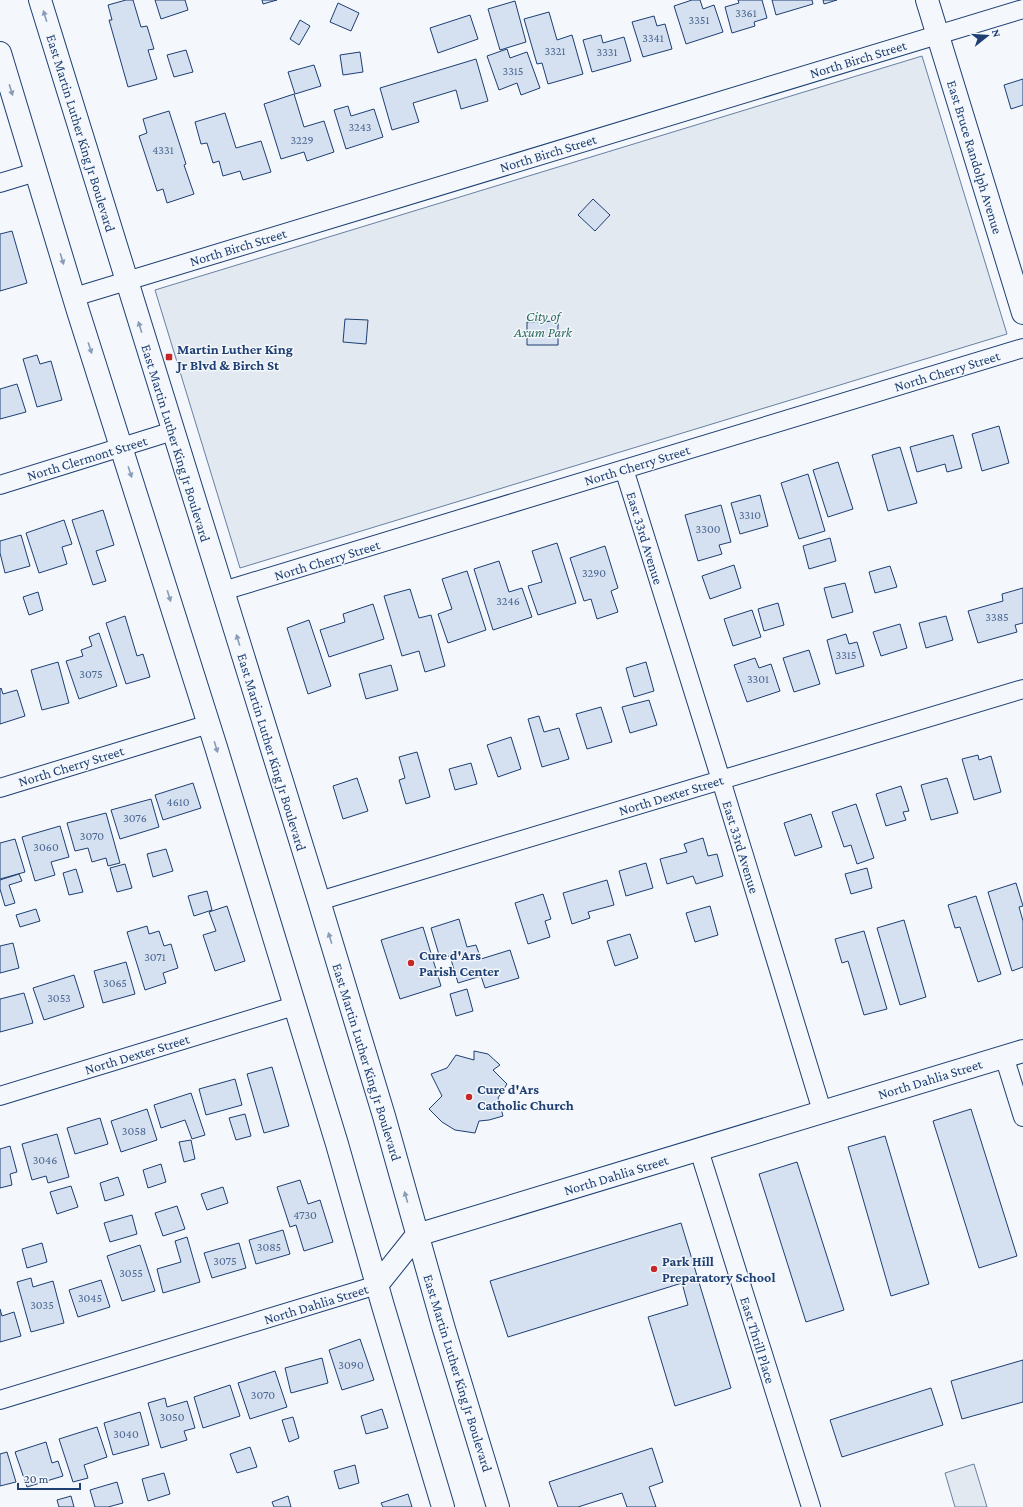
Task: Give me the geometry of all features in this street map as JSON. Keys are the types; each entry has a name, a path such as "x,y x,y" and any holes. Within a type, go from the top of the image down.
{"main road":[{"name":"East Martin Luther King Jr Boulevard","path":"40,0 319,901 384,1116 444,1329 498,1507"},
{"name":"East Bruce Randolph Avenue","path":"926,0 1023,313"},
{"path":"0,53 74,297 209,724 284,1009 337,1144 443,1507"},
{"name":"North Dahlia Street","path":"377,1285 417,1235 1014,1054"}],"street":[{"name":"North Birch Street","path":"74,297 1023,9"},
{"path":"0,183 36,172"},
{"name":"North Cherry Street","path":"223,591 1023,348"},
{"name":"North Clermont Street","path":"0,485 173,431"},
{"name":"East 33rd Avenue","path":"624,469 822,1111"},
{"name":"North Dexter Street","path":"319,901 1023,688"},
{"name":"North Cherry Street","path":"0,788 209,724"},
{"name":"North Dexter Street","path":"0,1096 284,1009"},
{"path":"1014,1054 1023,1117"},
{"name":"East Thrill Place","path":"689,1153 811,1507"},
{"name":"North Dahlia Street","path":"0,1400 377,1285"}],"green space":[{"name":"City of Axum Park","path":"922,56 1007,334 240,568 155,290"},
{"path":"974,1464 987,1507 955,1507 945,1473"}],"building":[{"path":"126,0 133,0 141,27 147,26 154,49 148,50 157,79 128,87 109,20 112,20 108,5"},
{"path":"155,0 185,0 188,10 161,19"},
{"path":"262,0 277,0 263,4"},
{"path":"692,0 700,0 703,9 714,5 723,32 686,44 674,6"},
{"path":"738,0 762,0 767,18 754,22 755,26 732,33 725,7 739,3"},
{"path":"772,0 812,0 813,4 776,15"},
{"path":"823,0 837,0 824,4"},
{"path":"515,1 526,42 500,50 488,9"},
{"path":"338,3 359,13 351,31 330,22"},
{"path":"549,12 557,40 572,35 583,74 548,84 542,63 537,64 524,19"},
{"path":"470,15 478,39 438,53 430,28"},
{"path":"654,16 657,26 665,24 672,49 643,57 632,22"},
{"path":"300,20 310,26 299,45 290,39"},
{"path":"601,35 603,43 624,37 631,61 592,72 583,40"},
{"path":"507,49 510,58 527,52 540,88 521,95 517,83 499,90 487,56"},
{"path":"186,50 193,72 174,77 167,55"},
{"path":"360,52 363,72 343,75 340,55"},
{"path":"476,59 488,101 461,109 456,90 413,103 419,122 392,130 380,88"},
{"path":"314,65 321,86 295,94 288,72"},
{"path":"1023,79 1023,105 1011,109 1004,85"},
{"path":"294,94 304,127 324,121 334,152 307,161 304,152 281,159 264,104"},
{"path":"348,106 351,116 374,109 383,137 346,149 334,110"},
{"path":"169,111 186,164 184,165 194,194 167,203 163,189 157,191 139,136 147,133 143,119"},
{"path":"225,113 236,148 261,141 271,172 243,180 240,171 223,176 219,161 213,163 207,143 201,144 195,122"},
{"path":"593,199 610,215 595,231 578,215"},
{"path":"12,231 27,283 0,291 0,234"},
{"path":"345,319 368,320 366,344 343,342"},
{"path":"558,321 558,345 527,345 527,322"},
{"path":"37,355 40,364 51,361 62,400 37,407 23,359"},
{"path":"17,384 26,412 0,419 0,389"},
{"path":"999,426 1009,463 982,471 972,434"},
{"path":"953,435 962,468 947,472 945,464 917,472 910,447"},
{"path":"900,447 917,503 888,511 872,455"},
{"path":"838,462 853,509 828,517 813,470"},
{"path":"808,474 825,531 799,539 781,483"},
{"path":"760,495 768,526 740,534 731,503"},
{"path":"721,505 731,542 719,545 722,554 698,561 685,515"},
{"path":"103,510 114,545 96,551 106,581 93,585 72,520"},
{"path":"64,520 72,544 62,547 67,564 39,573 26,533"},
{"path":"21,535 30,566 5,573 0,553 0,541"},
{"path":"830,538 836,561 809,569 803,546"},
{"path":"557,543 576,603 538,615 528,586 542,582 532,551"},
{"path":"605,546 618,588 611,591 618,612 597,619 591,599 584,601 570,558"},
{"path":"499,561 509,592 522,588 532,617 493,630 474,569"},
{"path":"734,565 741,588 710,599 702,576"},
{"path":"890,566 897,587 875,593 869,572"},
{"path":"467,571 486,630 448,643 438,614 452,609 442,579"},
{"path":"845,583 853,612 832,618 824,588"},
{"path":"1023,588 1023,623 1015,625 1017,632 978,643 968,611 1003,601 1002,594"},
{"path":"410,589 419,618 431,615 445,666 425,672 419,651 402,656 384,596"},
{"path":"38,592 43,610 29,615 23,597"},
{"path":"778,603 784,625 764,631 758,609"},
{"path":"373,604 384,639 329,657 320,630 345,622 343,614"},
{"path":"752,610 761,637 733,646 724,619"},
{"path":"125,616 137,656 143,654 150,677 126,684 106,623"},
{"path":"946,616 953,640 926,648 919,623"},
{"path":"309,620 331,686 308,694 287,628"},
{"path":"900,624 907,648 881,656 873,632"},
{"path":"99,633 117,686 79,699 66,661 83,656 81,650 92,646 89,637"},
{"path":"846,634 849,644 857,642 864,666 836,674 827,640"},
{"path":"809,650 820,684 794,692 783,658"},
{"path":"755,658 759,668 771,664 780,691 747,702 734,665"},
{"path":"58,662 69,703 42,710 31,670"},
{"path":"646,662 654,691 634,697 626,668"},
{"path":"391,665 398,690 366,699 359,674"},
{"path":"1,688 3,694 17,690 25,716 0,724"},
{"path":"649,700 657,725 630,733 622,707"},
{"path":"601,707 612,742 587,749 576,714"},
{"path":"539,716 544,732 559,728 569,759 542,767 528,719"},
{"path":"511,737 521,769 498,777 487,745"},
{"path":"417,752 430,797 406,804 399,780 405,778 399,757"},
{"path":"978,755 979,760 991,756 1001,792 974,800 962,759"},
{"path":"471,763 477,784 455,790 449,769"},
{"path":"357,778 368,811 343,819 333,786"},
{"path":"947,778 958,813 931,820 921,785"},
{"path":"193,783 201,808 163,820 155,795"},
{"path":"901,786 909,811 903,812 906,820 886,826 876,794"},
{"path":"151,799 159,827 120,839 111,810"},
{"path":"856,804 874,858 857,864 851,845 844,847 832,812"},
{"path":"106,813 120,863 108,866 106,858 92,862 88,848 75,851 67,823"},
{"path":"811,814 822,847 795,856 784,823"},
{"path":"60,826 69,857 51,862 55,875 35,881 22,837"},
{"path":"703,838 708,856 717,854 723,876 696,884 693,876 667,884 660,859 687,852 684,844"},
{"path":"15,839 25,872 0,879 0,843"},
{"path":"166,849 173,871 153,877 147,854"},
{"path":"646,863 653,888 626,896 619,871"},
{"path":"125,864 132,888 117,892 110,868"},
{"path":"867,868 872,888 851,894 845,874"},
{"path":"76,869 83,892 69,895 63,873"},
{"path":"19,874 22,881 9,885 15,903 5,906 0,889 0,880"},
{"path":"607,880 614,905 588,912 590,918 572,924 563,893"},
{"path":"1016,883 1023,906 1019,907 1023,921 1023,967 1012,971 988,892"},
{"path":"207,891 212,910 194,916 188,896"},
{"path":"543,894 551,919 545,921 550,937 528,944 515,903"},
{"path":"976,896 1001,974 978,982 960,927 955,928 948,905"},
{"path":"227,906 245,961 215,971 203,935 216,931 209,912"},
{"path":"710,906 718,935 695,942 686,913"},
{"path":"36,909 40,921 20,927 16,915"},
{"path":"459,919 467,947 476,945 481,959 510,950 519,978 485,988 481,976 458,983 450,956 440,958 431,928"},
{"path":"904,920 926,997 900,1005 877,928"},
{"path":"147,926 149,934 159,931 164,946 171,944 178,968 163,973 166,983 145,990 127,932"},
{"name":"Cure d'Ars Parish Center","path":"423,927 441,986 400,999 381,940"},
{"path":"864,931 887,1009 864,1015 848,961 842,963 835,939"},
{"path":"630,934 638,958 615,966 607,941"},
{"path":"13,943 19,968 0,973 0,946"},
{"path":"126,962 135,994 103,1003 94,971"},
{"path":"74,975 84,1007 44,1020 33,988"},
{"path":"467,989 473,1011 456,1016 450,994"},
{"path":"24,993 33,1023 0,1032 0,999"},
{"path":"474,1051 488,1054 500,1065 493,1070 507,1084 498,1098 503,1116 479,1121 475,1133 455,1130 442,1122 429,1109 442,1096 431,1074 447,1068 456,1055 474,1060"},
{"path":"272,1067 289,1126 264,1133 247,1074"},
{"path":"235,1079 242,1105 206,1115 199,1089"},
{"path":"191,1093 205,1135 192,1139 185,1120 161,1128 154,1105"},
{"path":"147,1109 157,1140 121,1152 111,1121"},
{"path":"971,1109 1017,1256 979,1268 933,1121"},
{"path":"245,1114 251,1136 236,1140 229,1118"},
{"path":"100,1118 108,1144 75,1154 67,1128"},
{"path":"57,1134 69,1177 48,1183 46,1176 32,1180 22,1144"},
{"path":"885,1136 929,1284 891,1296 848,1147"},
{"path":"191,1140 195,1159 184,1162 179,1142"},
{"path":"10,1146 17,1172 10,1174 12,1185 0,1188 0,1149"},
{"path":"797,1162 844,1310 806,1322 759,1174"},
{"path":"161,1164 166,1182 148,1188 143,1170"},
{"path":"118,1177 124,1195 105,1201 100,1183"},
{"path":"300,1180 308,1204 320,1200 333,1242 304,1251 296,1225 290,1227 277,1187"},
{"path":"71,1186 78,1207 57,1214 50,1192"},
{"path":"223,1187 228,1203 207,1210 201,1194"},
{"path":"177,1206 185,1229 163,1236 155,1213"},
{"path":"132,1215 137,1234 110,1242 104,1223"},
{"path":"681,1223 731,1388 675,1406 648,1317 688,1305 682,1283 508,1337 490,1281"},
{"path":"283,1230 290,1254 256,1264 249,1240"},
{"path":"187,1237 200,1282 163,1293 157,1269 181,1262 175,1241"},
{"path":"42,1243 47,1262 27,1268 22,1249"},
{"path":"239,1243 246,1268 212,1278 204,1253"},
{"path":"140,1245 155,1291 122,1301 107,1256"},
{"path":"31,1278 33,1287 53,1281 64,1323 31,1332 17,1282"},
{"path":"101,1280 110,1307 78,1317 69,1290"},
{"path":"0,1309 2,1316 14,1312 21,1336 0,1342"},
{"path":"360,1339 374,1380 342,1390 329,1350"},
{"path":"322,1358 328,1383 291,1393 285,1368"},
{"path":"1023,1360 1023,1402 962,1419 951,1381"},
{"path":"275,1371 287,1407 250,1419 238,1383"},
{"path":"230,1385 240,1416 203,1428 194,1397"},
{"path":"931,1388 943,1425 842,1457 830,1420"},
{"path":"165,1398 167,1407 187,1401 195,1428 184,1431 187,1440 161,1448 148,1403"},
{"path":"382,1409 388,1428 366,1434 361,1416"},
{"path":"140,1412 149,1445 113,1455 104,1423"},
{"path":"293,1417 299,1438 289,1442 282,1420"},
{"path":"97,1427 107,1457 84,1465 88,1478 73,1482 59,1439"},
{"path":"46,1442 52,1463 58,1461 63,1476 27,1487 15,1452"},
{"path":"250,1447 257,1467 237,1473 230,1454"},
{"path":"652,1448 663,1482 649,1487 656,1507 627,1507 622,1493 578,1507 558,1507 549,1482"},
{"path":"7,1452 16,1482 0,1486 0,1454"},
{"path":"355,1465 359,1483 339,1489 334,1471"},
{"path":"164,1473 170,1494 148,1501 142,1479"},
{"path":"117,1482 123,1503 108,1507 95,1507 90,1490"},
{"path":"408,1494 412,1507 383,1507 381,1503"},
{"path":"71,1496 74,1507 59,1507 57,1500"},
{"path":"288,1496 291,1507 274,1507 272,1502"}],"place":[{"name":"Martin Luther King Jr Blvd & Birch St","path":"169,357"},
{"name":"Cure d'Ars Parish Center","path":"411,963"},
{"name":"Cure d'Ars Catholic Church","path":"469,1097"},
{"name":"Park Hill Preparatory School","path":"654,1269"}]}
